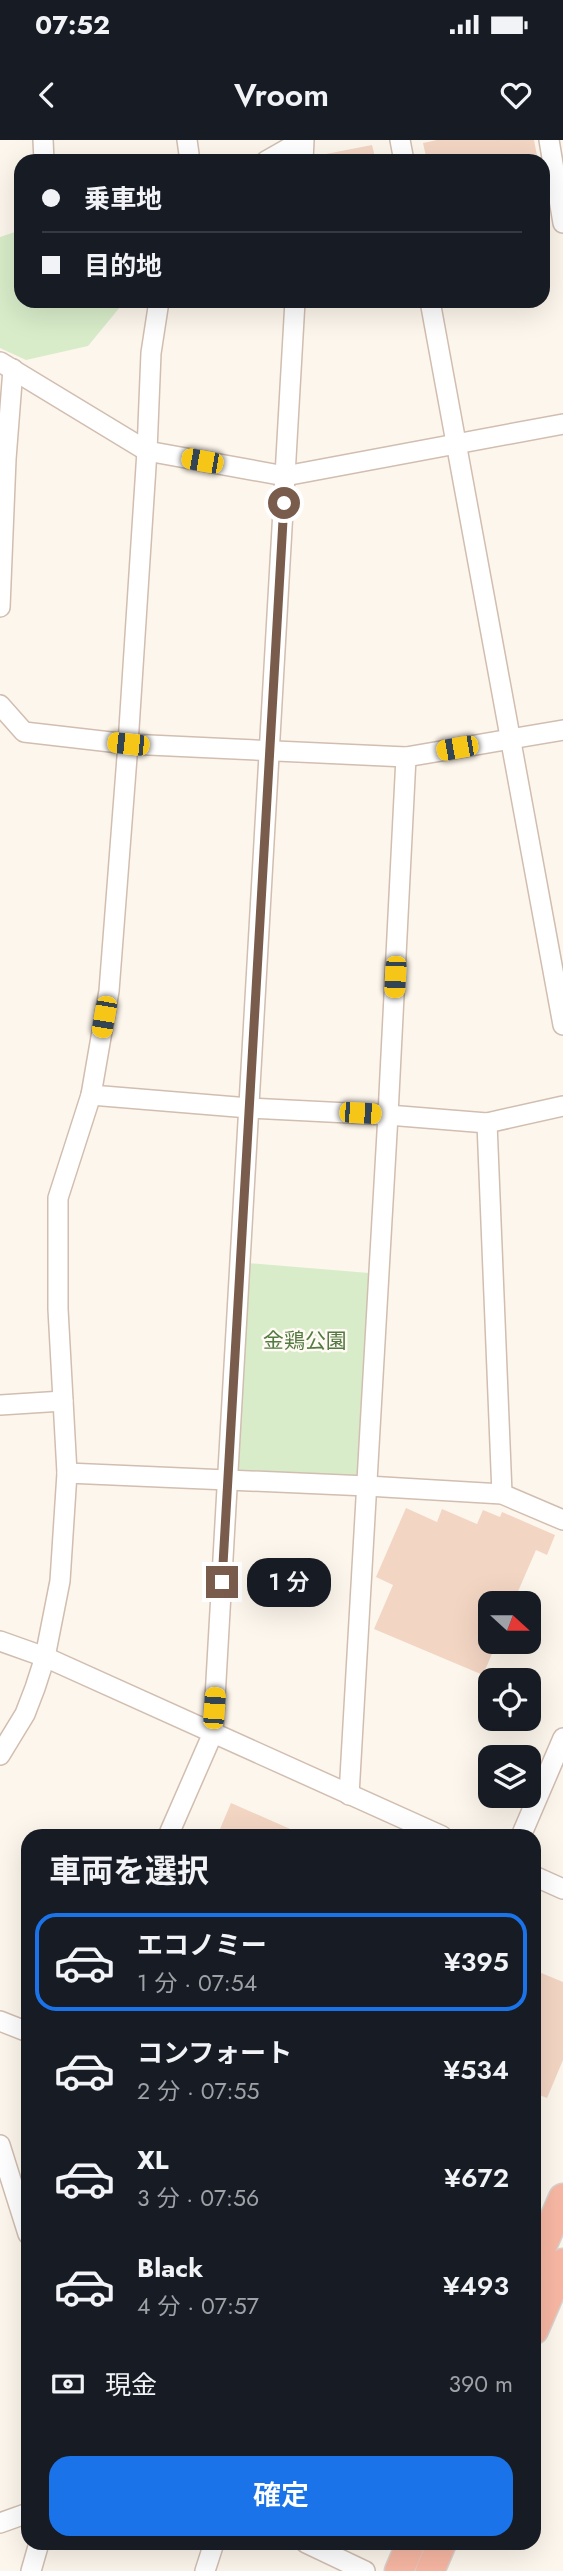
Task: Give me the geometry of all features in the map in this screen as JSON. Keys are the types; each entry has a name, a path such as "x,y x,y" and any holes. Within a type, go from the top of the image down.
{"highway":[{"path":"541,2298 563,2198"},
{"path":"399,2571 408,2550"},
{"path":"429,2571 439,2550"}],"street":[{"path":"279,154 304,140"},
{"path":"549,140 563,223"},
{"path":"0,1755 24,1714 45,1657 60,1581 67,1473 58,1309 58,1198 91,1095 109,991 128,744 151,353 158,308"},
{"path":"171,1829 213,1733 295,308"},
{"path":"431,308 563,1024"},
{"path":"6,365 147,451 285,475 563,424"},
{"path":"0,607 6,459 6,365"},
{"path":"0,705 24,732 128,744 269,751 406,757 563,730"},
{"path":"349,1795 406,757"},
{"path":"91,1095 487,1123 563,1106"},
{"path":"487,1123 502,1494"},
{"path":"0,1405 63,1401"},
{"path":"67,1473 502,1494 563,1520"},
{"path":"0,1641 45,1657 426,1829"},
{"path":"0,1721 24,1714"},
{"path":"524,1829 563,1738"},
{"path":"541,1879 563,1889"},
{"path":"0,2021 21,2029"},
{"path":"0,2145 21,2212"},
{"path":"0,2523 21,2516"},
{"path":"31,2571 37,2550"},
{"path":"205,2571 212,2550"},
{"path":"321,2550 365,2571"}],"green space":[{"path":"14,232 14,308 119,308 88,346 26,360 0,348 0,237"},
{"name":"金鶏公園","path":"248,1263 369,1273 357,1477 245,1473 238,1470"}],"building":[{"path":"437,140 534,140 537,154 425,154 423,143"},
{"path":"372,145 374,154 326,154"},
{"path":"406,1508 437,1522 442,1509 477,1524 483,1510 500,1517 502,1512 555,1535 547,1555 536,1550 518,1591 478,1591 478,1654 492,1654 486,1668 478,1668 478,1673 374,1629 393,1585 376,1577"},
{"path":"231,1803 290,1829 220,1829"},
{"path":"541,1973 563,1982 563,2060 547,2098 541,2096"}],"route":[{"path":"222,1582 284,503"}]}
